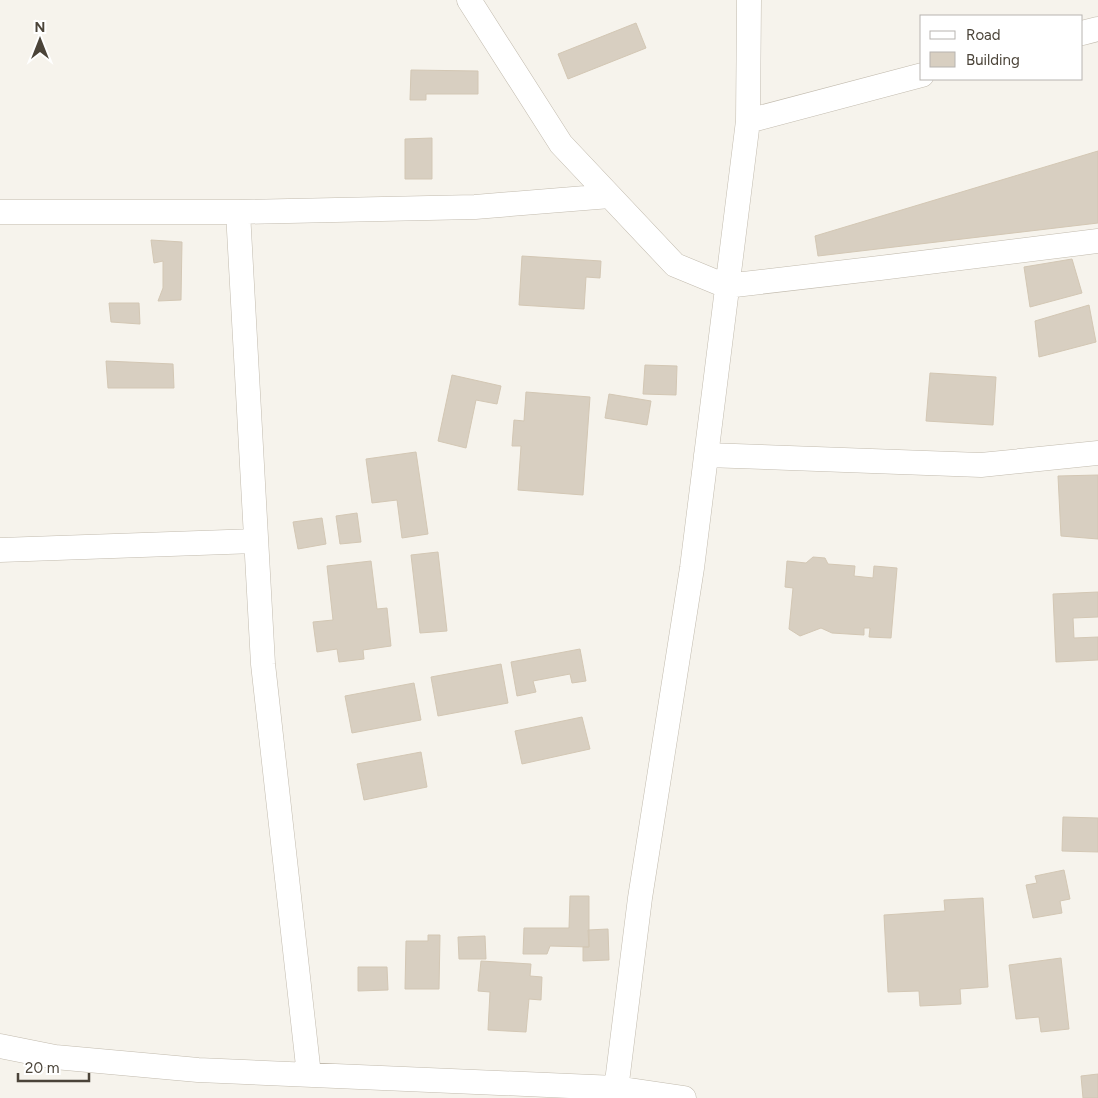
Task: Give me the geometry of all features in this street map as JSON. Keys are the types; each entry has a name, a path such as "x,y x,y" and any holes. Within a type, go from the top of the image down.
{"street":[{"path":"469,0 561,144 675,265 726,286 1098,240"},
{"path":"615,1093 640,898 692,568 748,121 749,0"},
{"path":"1083,33 1098,29"},
{"path":"748,121 920,77"},
{"path":"0,212 238,212 475,207 610,196"},
{"path":"238,212 263,664 309,1075"},
{"path":"706,455 981,465 1098,453"},
{"path":"0,550 256,541"},
{"path":"0,1046 55,1057 198,1070 684,1098"}],"building":[{"path":"636,23 646,48 568,79 558,54"},
{"path":"411,70 478,71 478,94 426,94 426,100 410,100"},
{"path":"432,138 432,179 405,179 405,139"},
{"path":"1098,151 1098,223 818,256 815,236"},
{"path":"151,240 182,242 181,300 158,301 163,288 163,261 154,263"},
{"path":"522,256 601,261 600,278 586,277 584,309 519,305"},
{"path":"1072,259 1082,293 1030,307 1024,267"},
{"path":"109,303 139,303 140,324 111,322"},
{"path":"1089,305 1096,342 1039,357 1035,321"},
{"path":"106,361 173,364 174,388 108,388"},
{"path":"645,365 677,366 676,395 643,394"},
{"path":"930,373 996,377 993,425 926,421"},
{"path":"452,375 501,386 497,404 476,400 466,448 438,441"},
{"path":"526,392 590,397 583,495 518,490 521,446 512,446 514,420 524,421"},
{"path":"609,394 651,401 647,425 605,418"},
{"path":"416,452 428,534 402,538 397,500 372,503 366,459"},
{"path":"1098,475 1098,539 1061,536 1058,476"},
{"path":"357,513 361,542 340,544 336,516"},
{"path":"322,518 326,544 298,549 293,522"},
{"path":"438,552 447,631 420,633 411,555"},
{"path":"813,557 825,558 828,564 855,566 854,576 873,578 874,566 897,568 891,638 869,637 870,628 864,628 864,635 832,633 821,628 800,636 789,629 793,588 785,587 787,561 806,563"},
{"path":"371,561 377,609 387,608 391,646 363,650 364,659 339,662 337,649 317,652 313,622 333,620 327,566"},
{"path":"1098,592 1098,617 1073,618 1074,638 1098,637 1098,660 1056,662 1053,594"},
{"path":"580,649 586,681 572,683 570,674 533,681 536,692 517,696 511,662"},
{"path":"501,664 508,703 438,716 431,677"},
{"path":"414,683 421,720 352,733 345,696"},
{"path":"582,717 590,749 522,764 515,731"},
{"path":"421,752 427,787 364,800 357,764"},
{"path":"1063,817 1098,818 1098,852 1062,851"},
{"path":"1064,870 1070,899 1060,901 1062,913 1033,918 1026,885 1037,883 1035,876"},
{"path":"570,896 589,896 589,947 550,946 547,954 523,954 524,928 569,928"},
{"path":"983,898 988,987 960,989 961,1004 920,1006 919,991 888,992 884,915 945,911 944,900"},
{"path":"608,929 609,960 583,961 583,947 589,947 588,930"},
{"path":"428,935 440,935 439,989 405,989 406,941 428,941"},
{"path":"485,936 486,959 459,959 458,937"},
{"path":"1061,958 1069,1029 1041,1032 1039,1017 1016,1019 1009,965"},
{"path":"481,961 531,964 530,976 542,977 541,1000 529,999 526,1032 488,1030 490,992 478,991"},
{"path":"358,967 387,967 388,990 358,991"},
{"path":"1098,1074 1098,1098 1083,1098 1081,1076"}]}
